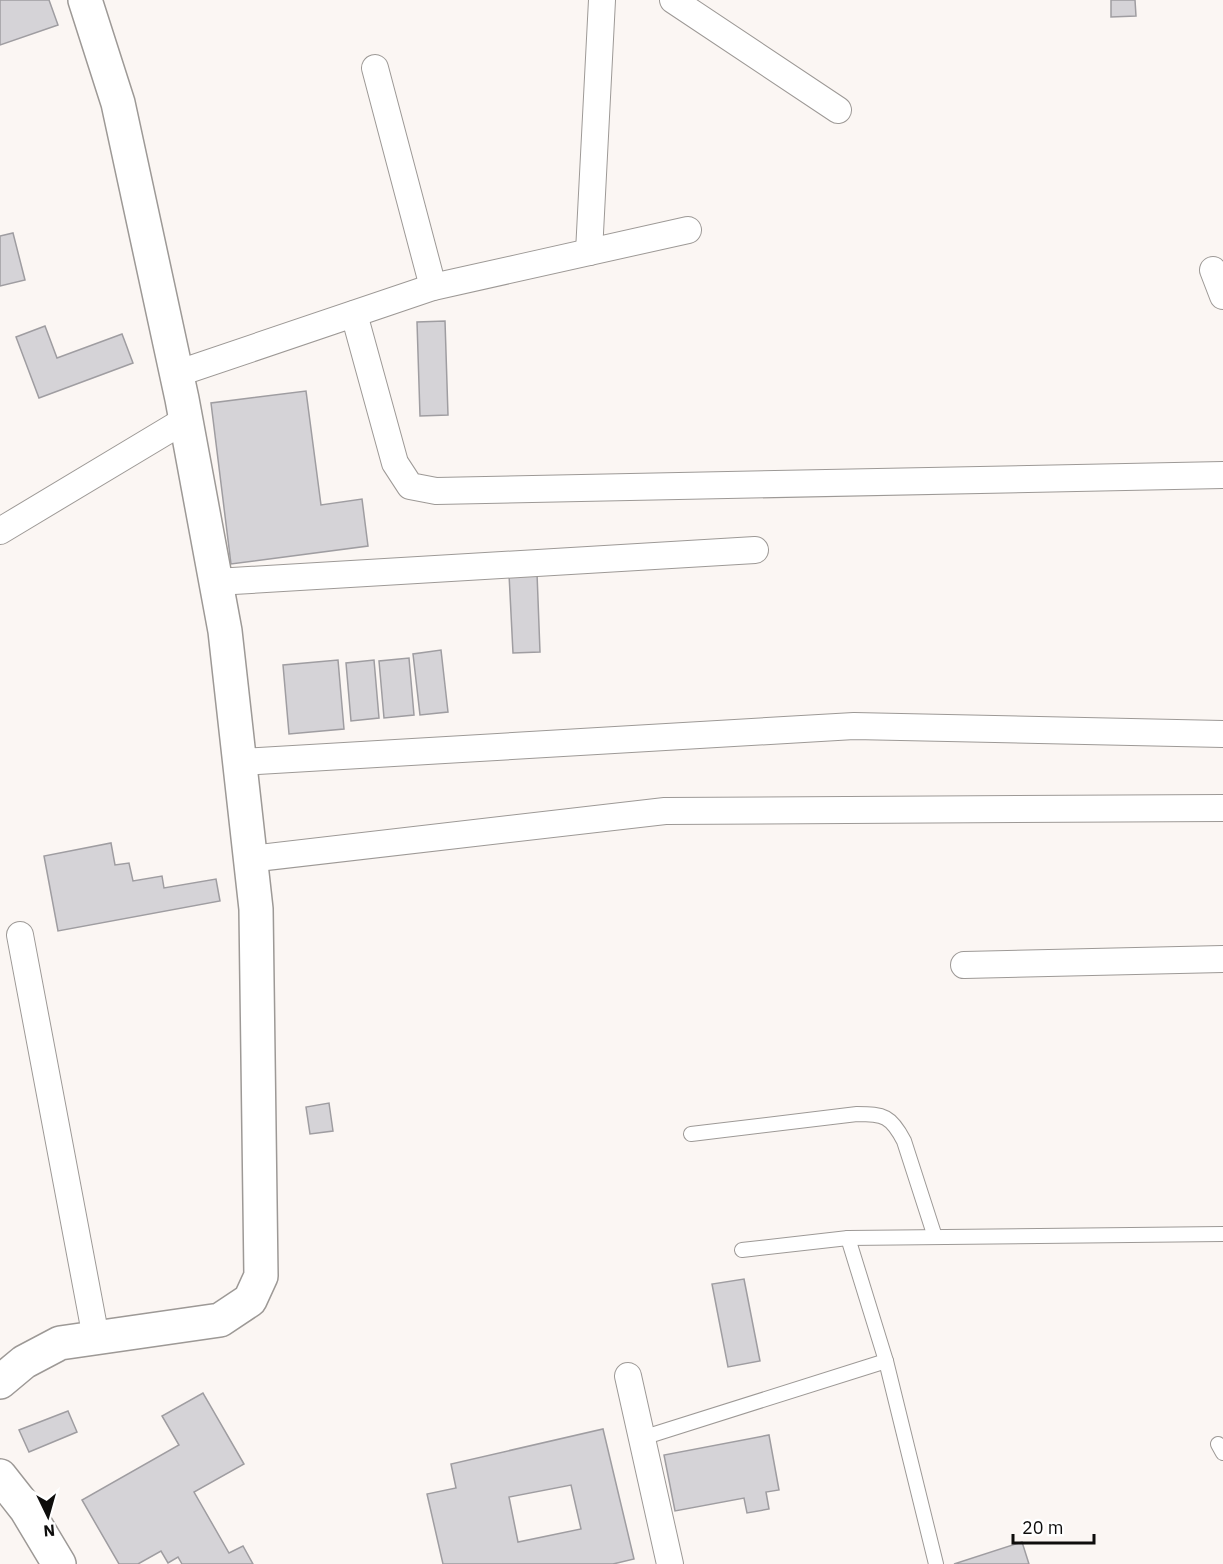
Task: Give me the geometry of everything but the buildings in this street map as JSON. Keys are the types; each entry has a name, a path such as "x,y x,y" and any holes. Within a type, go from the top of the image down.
{"street":[{"path":"0,1382 24,1362 60,1342 220,1320 250,1300 261,1276 256,909 225,631 176,374 118,103 85,0"},
{"path":"589,252 602,0"},
{"path":"673,0 838,110"},
{"path":"375,68 433,287"},
{"path":"176,374 433,287 688,230"},
{"path":"1213,270 1223,297"},
{"path":"354,314 395,463 410,486 436,491 1223,475"},
{"path":"0,531 185,420"},
{"path":"216,582 755,550"},
{"path":"240,762 854,726 1223,734"},
{"path":"250,859 665,811 1223,808"},
{"path":"20,935 96,1338"},
{"path":"964,965 1223,958"},
{"path":"628,1376 670,1564"},
{"path":"0,1476 26,1509 58,1564"}],"lane":[{"path":"691,1134 857,1114 887,1117 897,1128 904,1141 935,1237"},
{"path":"742,1250 848,1238 1223,1234"},
{"path":"848,1238 886,1361 936,1564"},
{"path":"642,1438 886,1361"}]}
